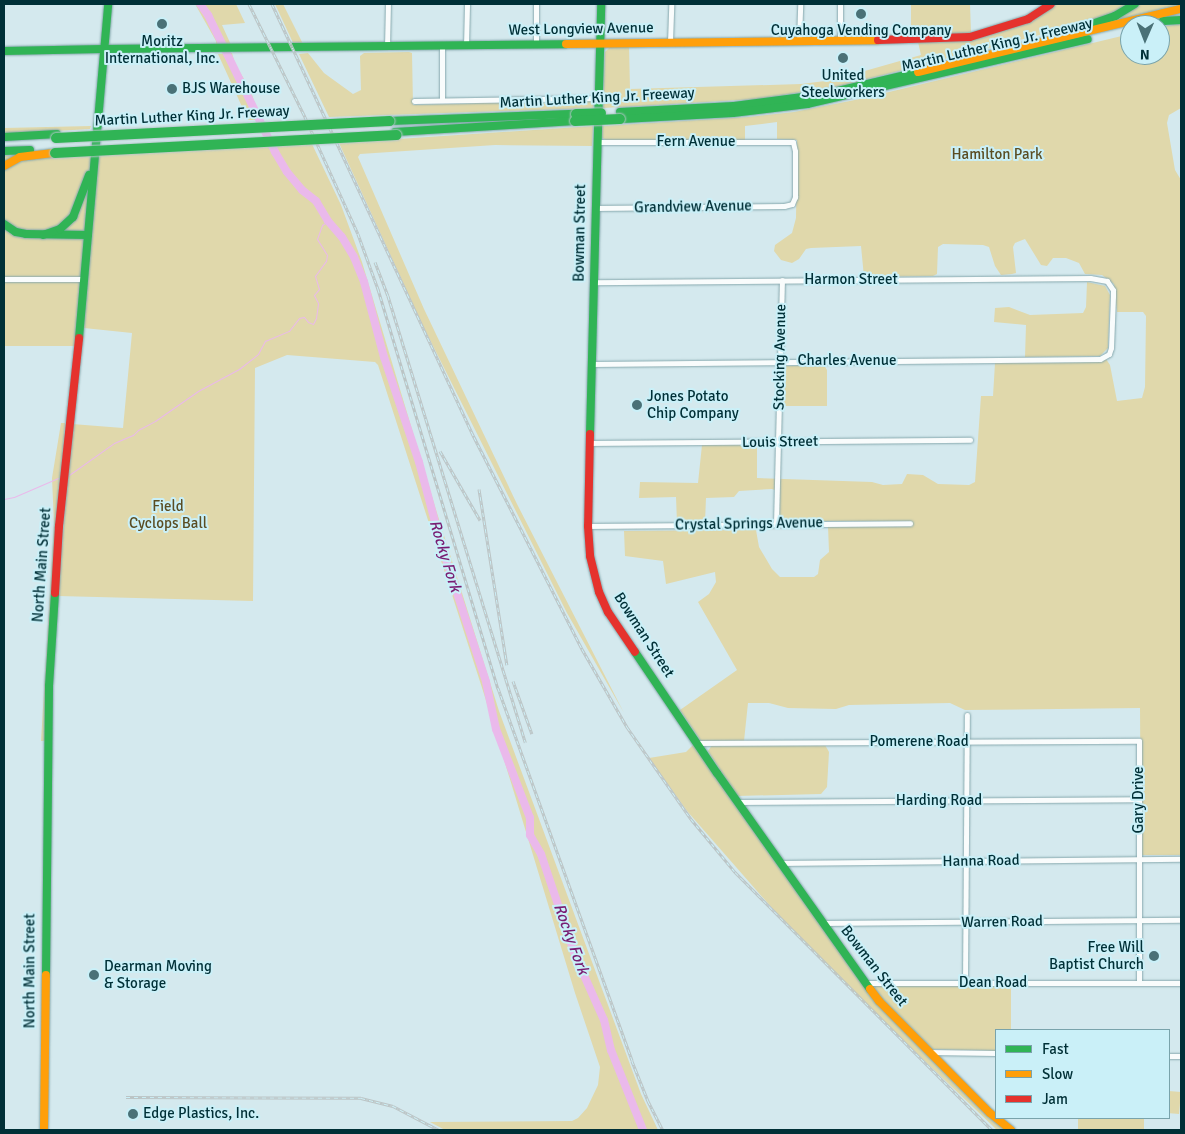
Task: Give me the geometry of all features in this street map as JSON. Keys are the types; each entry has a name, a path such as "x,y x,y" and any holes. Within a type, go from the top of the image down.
{"main road":[{"name":"North Main Street","path":"44,1130 48,725 64,477 85,280 108,4"},
{"name":"Bowman Street","path":"601,4 588,526 592,565 605,605 738,802 865,983 888,1011 995,1116"},
{"name":"West Longview Avenue","path":"4,51 536,45 970,37 1028,19 1051,4"},
{"path":"901,77 948,62 1092,25 1115,16 1135,4"},
{"name":"Martin Luther King Jr. Freeway","path":"620,116 769,103 826,94 1181,10"},
{"name":"Martin Luther King Jr. Freeway","path":"4,139 389,120 575,118 752,112 827,101 1120,31"},
{"name":"Martin Luther King Jr. Freeway","path":"4,151 55,151 396,134 575,118"},
{"path":"4,166 20,157 55,151"},
{"path":"43,235 60,229 73,217 94,160"},
{"path":"4,224 16,232 88,238"},
{"path":"4,232 25,239 88,238"},
{"name":"Bowman Street","path":"999,1119 1010,1130"}],"street":[{"path":"387,47 388,4"},
{"path":"466,46 467,4"},
{"path":"536,4 536,45"},
{"path":"670,42 671,4"},
{"path":"799,40 800,4"},
{"path":"840,4 840,40"},
{"path":"442,46 442,100"},
{"path":"414,101 599,98"},
{"name":"Fern Avenue","path":"597,142 794,143 795,197 794,203 790,205"},
{"name":"Grandview Avenue","path":"595,208 790,205"},
{"name":"Harmon Street","path":"594,282 1090,278 1108,281 1112,290 1111,348 1103,358"},
{"path":"4,279 85,280"},
{"name":"Stocking Avenue","path":"776,524 782,280"},
{"name":"Charles Avenue","path":"592,364 1103,358"},
{"name":"Louis Street","path":"590,443 970,440"},
{"name":"Crystal Springs Avenue","path":"588,526 910,523"},
{"path":"965,983 967,715"},
{"name":"Pomerene Road","path":"698,743 1139,741"},
{"name":"Gary Drive","path":"1139,741 1139,983"},
{"name":"Harding Road","path":"738,802 1139,799"},
{"name":"Hanna Road","path":"780,863 1181,859"},
{"name":"Warren Road","path":"822,924 1181,920"},
{"name":"Dean Road","path":"865,983 1181,983"},
{"path":"929,1052 995,1053"}],"green space":[{"path":"195,4 236,4 245,23 222,25 232,47 216,47 216,41"},
{"path":"275,4 283,4 304,46 295,47"},
{"path":"911,4 970,4 971,33 917,36 911,27"},
{"path":"1056,4 1130,4 1103,18 840,86 757,99 603,108 605,52 610,47 629,45 630,89 801,84 833,80 921,55 918,42 958,41 1028,22"},
{"path":"1140,4 1181,4 1136,15 1124,15"},
{"name":"Hamilton Park","path":"1181,24 1181,108 1169,115 1167,123 1175,170 1181,180 1181,855 1142,855 1141,853 1140,708 965,710 950,703 849,705 836,709 788,708 769,703 748,703 744,741 701,741 680,710 737,670 698,602 709,594 716,582 715,572 666,584 663,561 625,556 624,531 756,530 759,547 772,569 780,577 814,577 818,574 820,560 829,552 828,526 911,525 911,521 778,521 777,491 772,489 739,491 734,497 706,498 705,522 677,523 676,497 639,498 640,482 698,483 702,445 757,444 757,478 872,482 883,485 902,484 907,474 923,475 938,484 969,485 975,482 981,396 993,396 995,363 1090,362 1106,359 1110,365 1117,401 1142,398 1145,387 1146,316 1143,312 1117,312 1114,284 1102,275 1085,274 1079,263 1066,258 1053,258 1047,266 1041,265 1025,239 1015,243 1013,247 1016,273 1001,275 995,266 989,247 983,245 943,244 938,247 937,274 933,276 864,277 861,246 811,248 806,249 799,259 792,263 781,260 774,251 775,245 792,233 796,218 797,140 777,139 777,122 745,126 745,140 606,140 601,137 602,126 749,117 794,112 860,99 1120,36 1120,65 1170,65 1170,26"},
{"path":"232,53 235,64 250,89 257,109 257,120 248,120 218,54"},
{"path":"308,53 324,73 353,94 361,90 360,56 364,53 412,53 413,105 594,100 593,108 329,117 299,54"},
{"path":"91,126 90,129 4,134 4,128"},
{"path":"593,126 592,146 495,145 360,154 358,157 424,309 517,504 624,713 567,613 423,326 339,143"},
{"name":"Field Cyclops Ball","path":"312,144 341,205 362,262 437,513 499,711 641,1094 658,1130 445,1130 430,1122 572,1121 578,1118 587,1108 598,1085 600,1067 575,993 484,694 378,365 375,362 287,355 255,368 253,601 58,596 72,424 123,428 132,333 84,328 81,346 4,346 4,156"},
{"path":"1087,282 1105,286 1110,295 1108,348 1100,356 1025,357 1026,325 994,322 995,308 1009,307 1030,315 1083,313 1086,307"},
{"path":"824,365 827,370 827,406 785,406 781,401 781,369 784,366"},
{"path":"61,423 65,423 45,741 41,741 54,524 52,478"},
{"path":"694,744 765,848 878,1004 1005,1130 997,1130 863,1002 779,916 687,811 649,758 686,752"},
{"path":"712,745 825,745 829,752 827,787 821,794 737,796 708,751"},
{"path":"876,985 1011,985 1011,1029 995,1029 995,1051 929,1049 888,1008 874,988"},
{"path":"1170,1091 1181,1092 1179,1114 1170,1113"},
{"path":"1078,1119 1144,1119 1144,1130 1078,1130"}],"waterway":[{"name":"Rocky Fork","path":"200,4 208,15 275,152 287,172 302,190 316,201 328,221 342,237 354,257 364,282 384,357 419,462 441,544 486,682 496,729 530,818 530,835 541,854 575,955 604,1020 611,1050 643,1130"},
{"path":"69,475 114,443 133,435 198,391 239,369 258,354 265,341 289,331 299,318 304,317 313,324 316,318 318,303 314,295 319,289 315,276 326,261 327,255 317,239 322,225 328,221"},
{"path":"4,499 14,497 58,478"}],"railway":[{"path":"249,4 305,117 358,234 378,289 498,688 632,1061 648,1101 663,1130"},
{"path":"272,4 474,437 582,649 627,727 691,819 735,872 992,1130"},
{"path":"375,262 388,296 525,742"},
{"path":"440,451 480,520"},
{"path":"479,489 507,665"},
{"path":"513,681 532,734"},
{"path":"126,1097 361,1098 393,1106 439,1130"}],"traffic: fast":[{"path":"79,338 108,4"},
{"path":"590,434 601,4"},
{"path":"1089,25 1115,16 1135,4"},
{"path":"1170,21 1181,20"},
{"path":"623,119 733,113 807,104 1088,39"},
{"path":"103,49 566,44"},
{"path":"4,51 103,49"},
{"path":"620,112 734,106 825,94 918,72"},
{"path":"576,114 601,113"},
{"path":"390,121 576,114"},
{"path":"575,121 620,119"},
{"path":"56,138 390,121"},
{"path":"395,132 575,121"},
{"path":"4,137 57,134"},
{"path":"55,153 397,135"},
{"path":"4,151 30,150"},
{"path":"43,235 60,229 73,217 89,175"},
{"path":"4,224 16,232 26,234 88,235"},
{"path":"46,975 49,686 55,593"},
{"path":"635,652 717,773 870,989"}],"traffic: slow":[{"path":"918,72 1181,9"},
{"path":"566,44 878,40"},
{"path":"4,166 20,157 55,153"},
{"path":"44,1130 46,975"},
{"path":"870,989 879,1001 995,1117"},
{"path":"997,1119 1011,1130"}],"traffic: jam":[{"path":"878,40 970,37 1028,19 1051,4"},
{"path":"55,593 59,526 79,338"},
{"path":"590,434 588,526 590,556 599,592 608,612 635,652"}],"place":[{"name":"Cuyahoga Vending Company","path":"861,14"},
{"name":"Moritz International, Inc.","path":"162,24"},
{"name":"United Steelworkers","path":"843,58"},
{"name":"BJS Warehouse","path":"172,89"},
{"name":"Jones Potato Chip Company","path":"637,405"},
{"name":"Free Will Baptist Church","path":"1154,956"},
{"name":"Dearman Moving & Storage","path":"94,975"},
{"name":"Edge Plastics, Inc.","path":"133,1114"}]}
